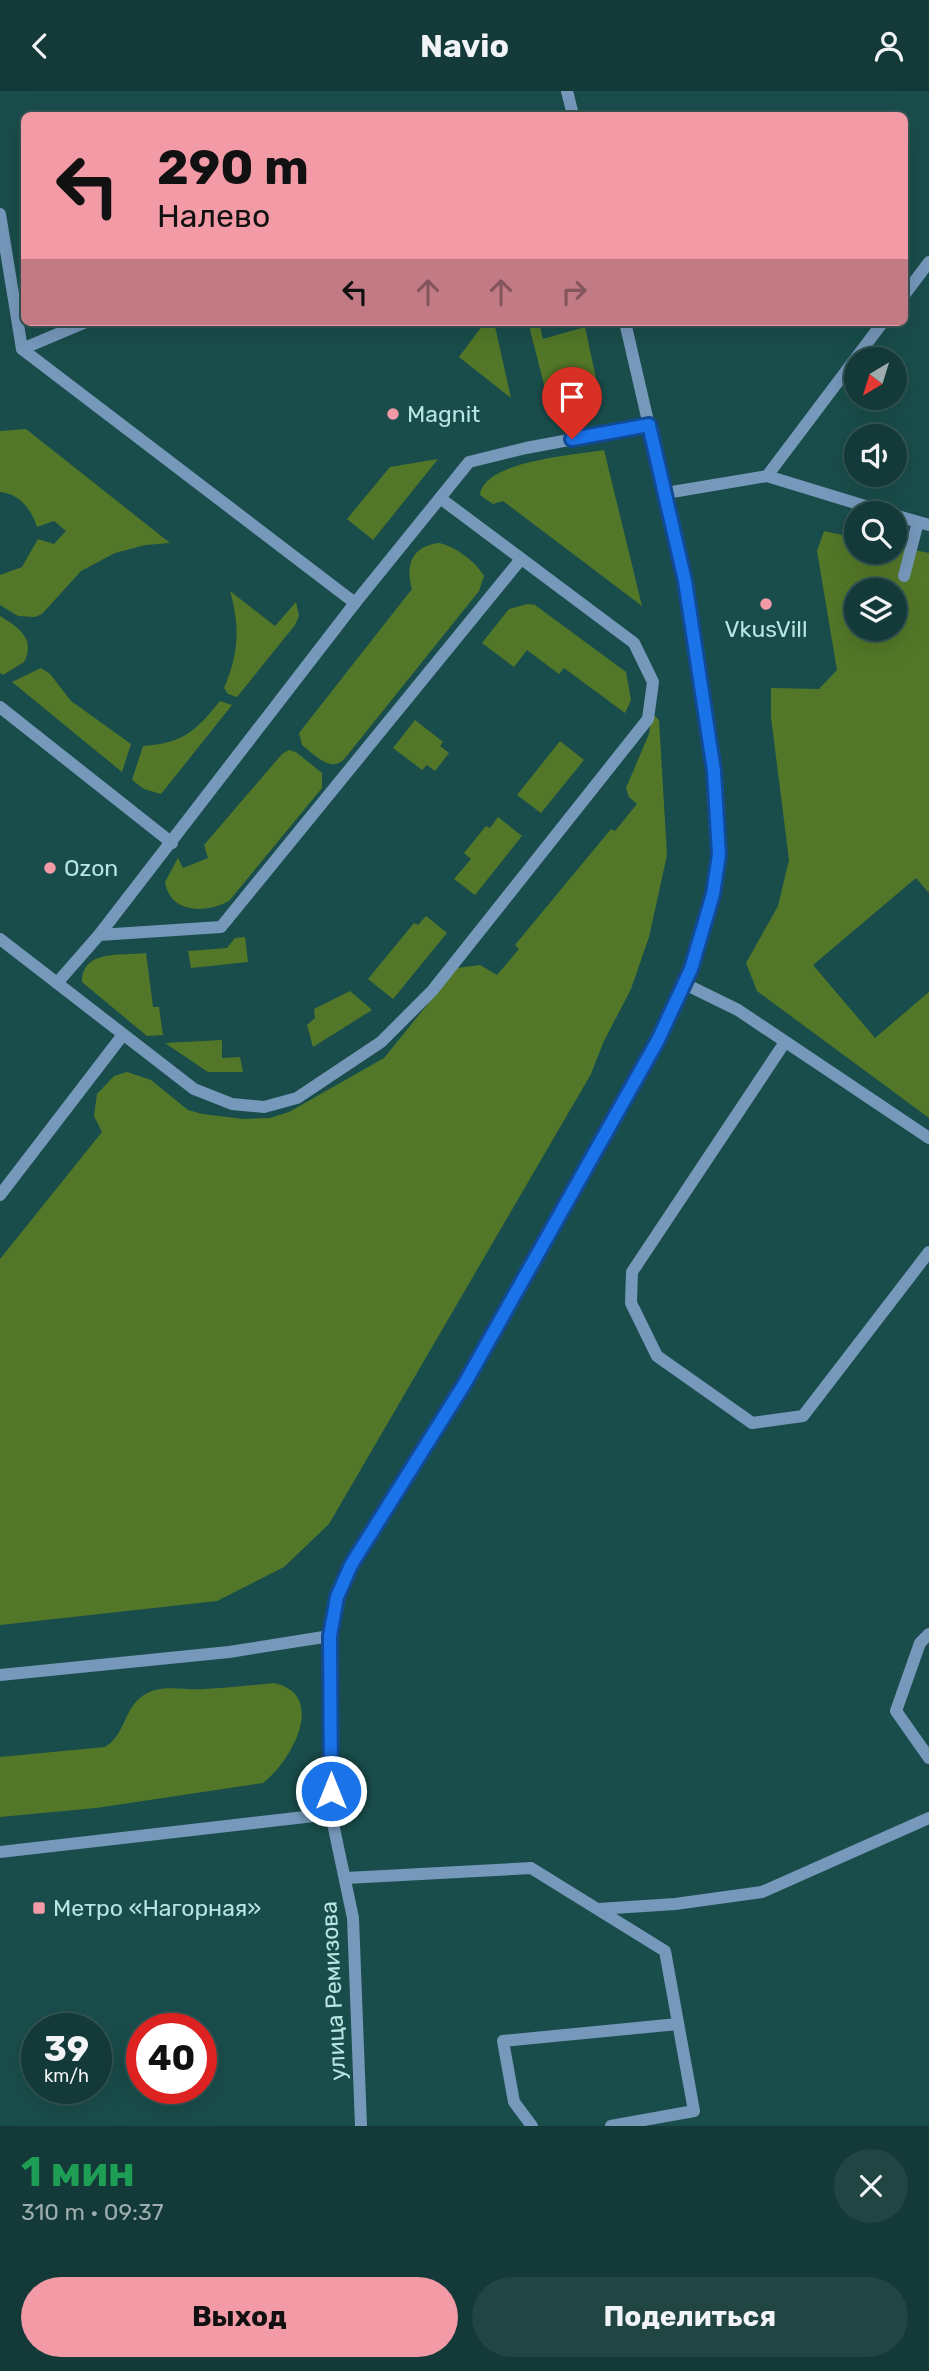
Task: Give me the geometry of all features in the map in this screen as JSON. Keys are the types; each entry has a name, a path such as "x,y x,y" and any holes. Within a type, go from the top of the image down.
{"street":[{"path":"567,91 572,112"},
{"path":"0,214 22,349 355,603"},
{"path":"908,289 929,262"},
{"path":"22,349 77,326"},
{"name":"улица Ремизова","path":"364,2125 353,1918 331,1814 330,1636 337,1597 351,1565 465,1383 658,1040 685,984 713,894 719,855 714,771 685,581 626,326"},
{"path":"767,476 880,326"},
{"path":"57,983 172,843 355,603 469,462 526,447 649,425"},
{"path":"666,493 767,476 849,501"},
{"path":"0,939 122,1036 194,1089 232,1104 264,1107 297,1098 381,1042 432,991 648,719 653,682 634,643 440,498"},
{"path":"904,576 924,524 907,519"},
{"path":"99,935 221,926 521,559"},
{"path":"0,707 172,843"},
{"path":"685,984 718,998 929,1137"},
{"path":"0,1195 122,1036"},
{"path":"785,1042 632,1272 631,1303 657,1356 752,1423 803,1416 929,1252"},
{"path":"929,1633 920,1643 896,1711 929,1758"},
{"path":"0,1675 229,1652 330,1636"},
{"path":"0,1852 331,1814"},
{"path":"598,1909 675,1904 762,1892 929,1818"},
{"path":"346,1878 531,1868 665,1951 694,2111 611,2126"},
{"path":"532,2126 514,2102 503,2041 678,2024"}],"green space":[{"path":"482,326 495,326 511,398 459,357"},
{"path":"529,326 540,326 543,339 585,327 600,397 550,408"},
{"path":"26,429 170,543 145,545 115,553 81,571 42,614 35,617 18,616 0,605 0,575 22,567 38,539 54,544 66,531 54,521 37,527 24,503 0,492 0,431"},
{"path":"604,450 642,606 503,501 493,504 480,495 485,484 497,474 513,467 553,457"},
{"path":"438,459 373,540 347,519 390,467"},
{"path":"824,531 844,535 844,564 907,564 907,549 929,553 929,893 916,878 813,965 875,1038 929,992 929,1118 757,991 746,963 778,906 789,860 771,717 771,688 819,689 837,670 817,551"},
{"path":"439,543 458,551 480,571 484,576 479,591 345,758 334,764 323,761 302,745 299,733 412,589 409,572 413,558 422,548"},
{"path":"230,591 275,626 296,602 299,616 295,625 237,697 228,694 224,688 233,663 236,640"},
{"path":"535,605 626,672 631,700 625,713 564,668 559,674 527,650 514,667 482,643 509,609"},
{"path":"0,616 19,629 28,647 24,662 3,675 0,673"},
{"path":"41,668 50,674 71,701 131,744 122,772 12,682"},
{"path":"220,701 232,705 161,794 144,789 132,780 143,746 168,742 187,734 203,721"},
{"path":"652,713 659,720 667,855 649,937 631,989 603,1043 591,1074 329,1524 284,1567 217,1601 0,1625 0,1259 102,1132 94,1116 97,1094 114,1076 127,1072 151,1080 188,1110 244,1119 270,1118 289,1112 384,1058 457,968 480,965 497,975 519,949 515,945 611,829 615,831 637,804 629,797 626,788 649,734"},
{"path":"415,720 443,742 440,746 449,753 435,771 427,765 422,770 393,748"},
{"path":"560,741 584,760 541,813 517,795"},
{"path":"289,750 296,752 322,773 322,788 229,901 200,909 181,905 174,900 165,882 178,858 183,868 208,858 204,845 282,754"},
{"path":"498,817 522,836 475,895 454,879 471,859 464,853 486,826 490,828"},
{"path":"426,916 447,933 393,999 368,979 414,923 418,925"},
{"path":"245,937 248,962 191,968 188,951 227,948 235,938"},
{"path":"146,953 153,1007 159,1007 163,1035 147,1036 82,982 84,971 96,959"},
{"path":"350,991 372,1010 313,1047 307,1025 315,1018 314,1009"},
{"path":"222,1040 222,1058 240,1057 243,1072 208,1072 165,1043"},
{"path":"274,1683 290,1690 299,1701 302,1715 293,1746 284,1761 263,1783 96,1808 0,1817 0,1757 105,1747 116,1737 135,1703 155,1690 212,1689"}],"place":[{"name":"Magnit","path":"393,414"},
{"name":"VkusVill","path":"766,604"},
{"name":"Ozon","path":"50,868"},
{"name":"Метро «Нагорная»","path":"39,1908"}],"route":[{"path":"331,1791 330,1636 337,1597 351,1565 465,1383 658,1040 691,969 713,894 719,855 714,771 685,581 649,425 572,439"}]}
